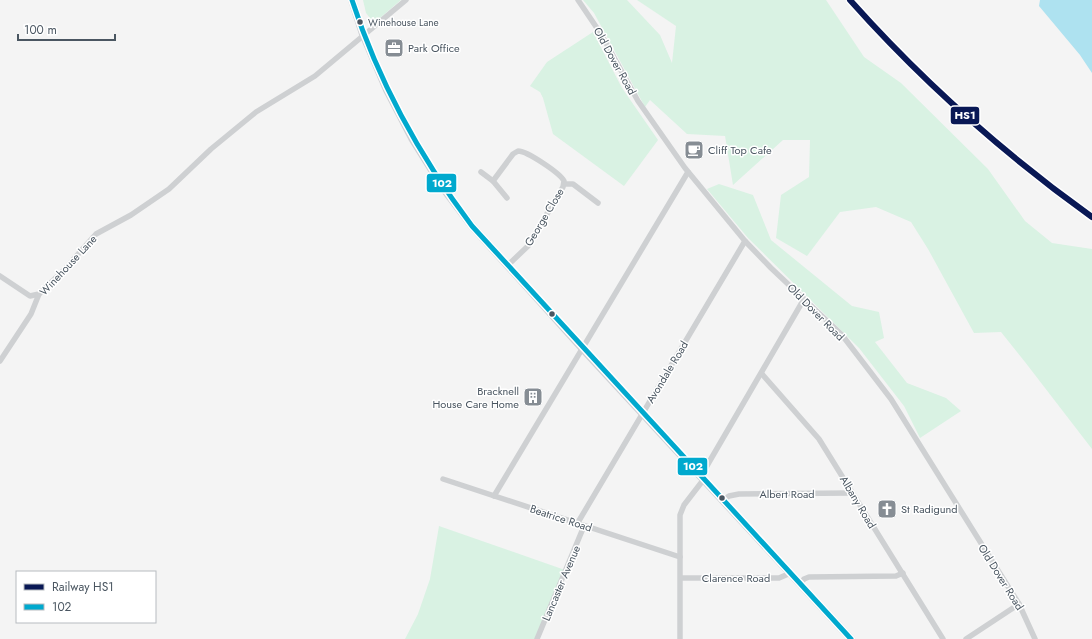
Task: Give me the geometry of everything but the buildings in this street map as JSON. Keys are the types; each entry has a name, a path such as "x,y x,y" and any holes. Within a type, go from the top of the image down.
{"main road":[{"path":"352,0 363,34 387,90 421,153 455,204 507,266 583,350 852,639"}],"street":[{"name":"Winehouse Lane","path":"0,361 31,314 39,294 64,270 96,234 131,215 170,189 211,150 256,112 315,76 363,34 406,0"},
{"name":"Old Dover Road","path":"578,0 601,34 638,101 688,172 745,241 771,268 842,335 891,399 1019,604 1035,639"},
{"name":"George Close","path":"493,181 513,154 520,151 526,152 558,174 562,178 564,184 528,246 507,266"},
{"path":"481,172 493,181 507,198"},
{"path":"494,496 583,350 688,172"},
{"path":"564,184 573,184 598,203"},
{"name":"Avondale Road","path":"577,524 745,241"},
{"path":"0,276 30,296 39,294"},
{"path":"680,639 681,511 702,478 804,299"},
{"name":"Albany Road","path":"762,374 813,430 943,639"},
{"name":"Beatrice Road","path":"443,479 680,557"},
{"name":"Albert Road","path":"723,500 729,496 739,494 852,493"},
{"name":"Lancaster Avenue","path":"537,639 584,526"},
{"name":"Clarence Road","path":"680,578 779,578 786,575 789,571"},
{"path":"800,584 804,579 809,578 896,576 903,573"},
{"path":"966,639 1019,604"}],"green space":[{"path":"363,0 401,0 374,23 366,13"},
{"path":"583,0 627,0 660,35 672,63 676,26 637,0 826,0 864,57 901,83 988,169 1025,221 1052,243 1092,249 1092,449 1001,332 974,333 928,249 911,222 876,207 840,212 807,256 776,238 781,195 809,177 810,140 783,140 733,185 725,136 687,134 650,100 645,107 594,13"},
{"path":"593,32 622,88 658,140 624,186 553,134 543,98 540,92 530,86 547,62"},
{"path":"719,184 753,195 771,240 852,306 879,312 884,338 875,342 907,383 946,398 961,411 920,438 904,406 859,348 748,238 707,189"},
{"path":"439,526 565,570 537,639 405,639 418,614 430,579"}],"water":[{"path":"1040,0 1092,0 1092,73 1080,55 1039,6"}],"rail line":[{"name":"HS1","path":"850,0 906,60 965,115 1027,168 1092,217"}],"transit line":[{"name":"102","path":"352,0 363,31 388,90 418,146 453,200 472,226 851,639"}],"place":[{"name":"Winehouse Lane","path":"360,22"},
{"name":"Park Office","path":"394,48"},
{"name":"Cliff Top Cafe","path":"694,150"},
{"name":"Bracknell House Care Home","path":"533,397"},
{"name":"St Radigund","path":"887,509"}]}
